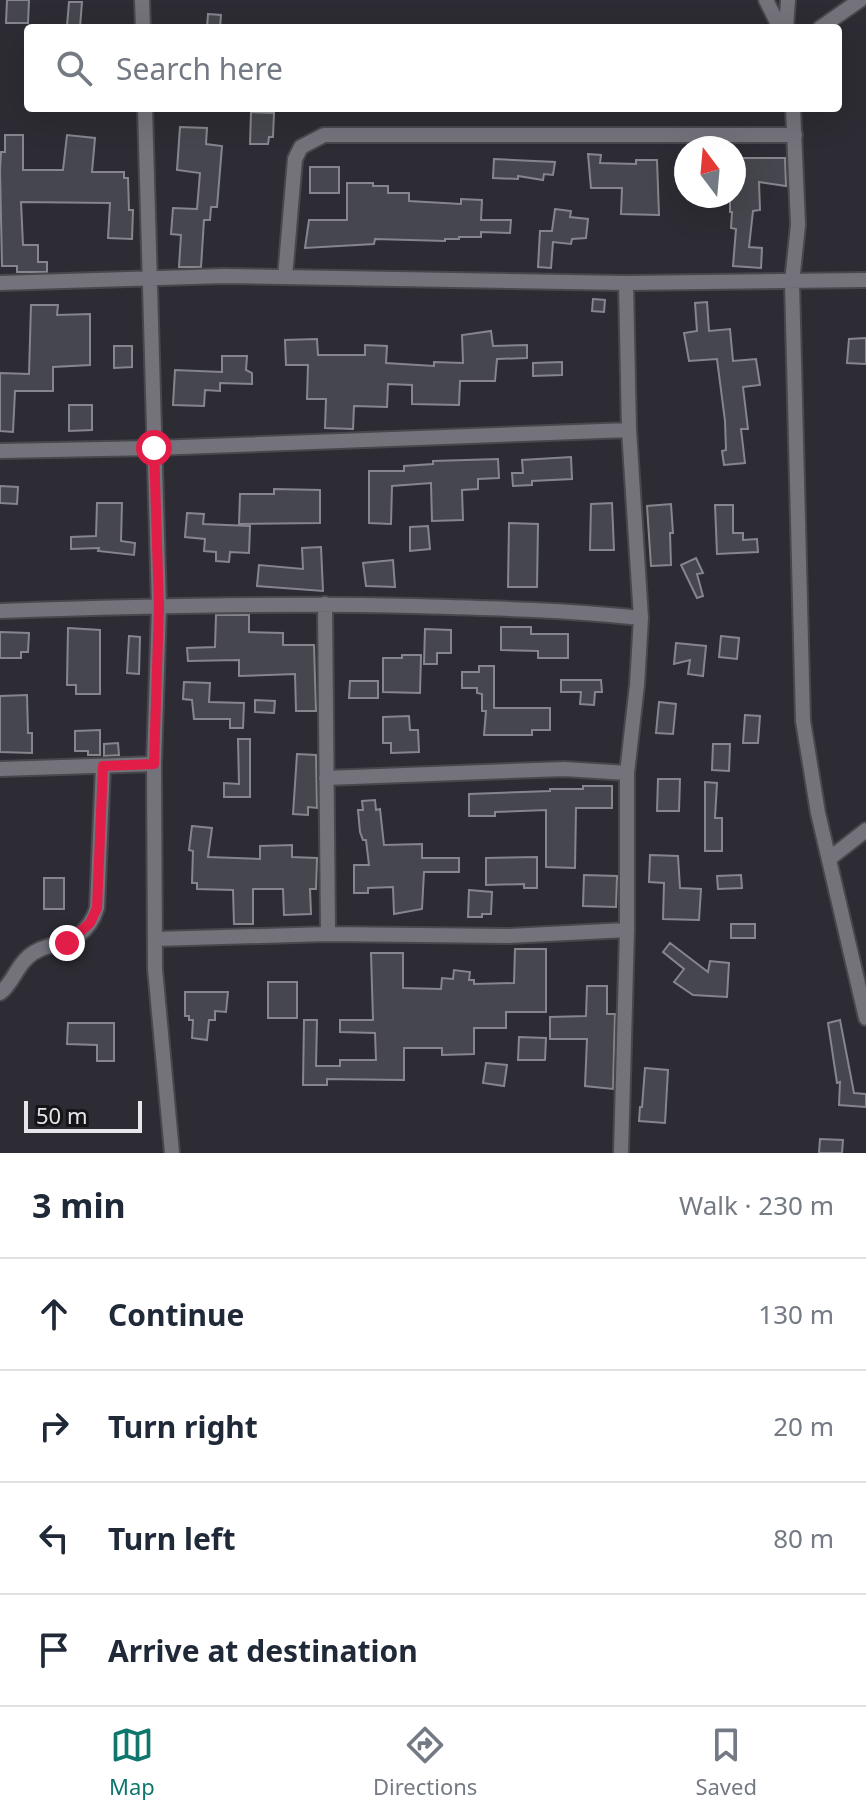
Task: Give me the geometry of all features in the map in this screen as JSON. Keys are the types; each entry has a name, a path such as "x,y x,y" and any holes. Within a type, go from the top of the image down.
{"street":[{"path":"142,0 143,24"},
{"path":"766,0 781,24"},
{"path":"784,24 788,0"},
{"path":"826,24 860,0"},
{"path":"145,112 159,607 154,764 155,939 172,1153"},
{"path":"793,112 798,225 792,282 803,721 818,813 866,1018"},
{"path":"285,277 295,159 301,147 324,135 795,135"},
{"path":"0,283 285,277 626,283 866,280"},
{"path":"621,1153 627,930 627,773 641,618 629,430 626,283"},
{"path":"0,451 629,430"},
{"path":"0,611 325,604 535,609 641,618"},
{"path":"325,604 328,934"},
{"path":"0,769 154,764"},
{"path":"0,993 33,953 67,943 94,918 97,908 103,766"},
{"path":"326,778 564,769 627,773"},
{"path":"829,859 866,830"},
{"path":"155,939 328,934 508,936 627,930"}],"building":[{"path":"7,0 29,0 28,23 6,23"},
{"path":"69,2 82,2 80,24 67,24"},
{"path":"208,14 221,15 220,24 207,24"},
{"path":"251,112 274,113 273,137 269,137 268,144 250,144"},
{"path":"180,127 207,128 206,144 222,146 217,207 211,207 210,220 204,220 201,267 179,267 181,235 171,234 173,208 197,209 200,173 177,170"},
{"path":"5,135 23,135 23,170 63,170 67,135 95,138 92,172 124,172 124,178 128,178 129,210 133,210 132,239 108,238 110,203 21,202 23,245 38,245 38,262 47,262 47,272 17,272 17,266 2,266 0,170 1,152 5,152"},
{"path":"588,154 601,155 600,163 636,164 636,160 657,160 659,215 621,214 622,188 591,188"},
{"path":"746,158 785,158 786,186 759,182 760,210 753,211 749,247 762,248 761,268 733,266 736,229 731,228 730,208 746,208"},
{"path":"494,159 555,162 553,175 544,174 543,180 518,176 518,179 493,178"},
{"path":"310,167 339,167 339,193 310,193"},
{"path":"347,183 388,186 388,193 409,193 409,201 461,204 461,199 482,200 481,220 511,220 510,233 481,232 481,237 459,237 445,241 375,239 374,244 305,248 309,220 347,220"},
{"path":"555,209 571,211 570,217 588,219 586,238 572,239 571,244 553,242 551,268 538,267 540,231 552,231"},
{"path":"593,299 605,300 604,312 592,311"},
{"path":"707,302 709,331 730,329 733,361 756,359 760,385 743,387 748,429 741,429 745,463 724,465 725,421 717,359 689,361 684,333 697,331 695,303"},
{"path":"31,305 58,305 57,315 90,314 90,365 53,367 53,391 15,391 13,432 0,431 0,373 29,374"},
{"path":"491,331 493,346 527,345 527,358 497,359 495,381 460,381 459,405 412,404 412,385 388,384 387,407 354,406 353,429 325,428 326,399 307,399 308,365 286,365 285,340 317,339 318,355 365,355 365,345 387,346 386,363 434,366 434,362 463,363 462,335"},
{"path":"866,338 866,364 847,363 849,339"},
{"path":"114,346 132,346 132,367 114,368"},
{"path":"222,356 247,356 246,370 252,373 252,384 220,383 220,391 205,390 204,406 173,405 175,370 222,372"},
{"path":"562,362 562,375 533,376 533,363"},
{"path":"69,405 92,405 92,430 69,431"},
{"path":"571,457 572,479 532,481 532,485 513,486 512,473 523,473 522,460"},
{"path":"498,459 499,478 478,479 478,489 462,490 463,520 432,521 431,483 392,486 391,524 369,523 369,471 404,471 404,466 433,464 433,461"},
{"path":"0,486 18,487 17,504 0,503"},
{"path":"274,489 320,490 320,523 239,524 240,494 274,494"},
{"path":"97,503 122,503 121,541 135,543 134,555 98,551 99,548 71,549 71,537 96,536"},
{"path":"612,503 614,550 590,550 591,504"},
{"path":"671,504 671,565 651,566 647,506"},
{"path":"715,505 733,505 733,533 743,533 743,540 757,539 758,552 717,554"},
{"path":"187,513 204,514 203,524 250,526 249,553 230,552 229,562 216,561 216,552 204,551 205,539 185,537"},
{"path":"509,523 538,524 537,587 508,587"},
{"path":"428,526 430,549 410,551 410,527"},
{"path":"321,547 323,591 257,586 259,565 303,569 302,548"},
{"path":"696,558 703,573 697,574 703,596 697,598 681,565"},
{"path":"393,560 395,587 366,586 363,563"},
{"path":"216,615 249,615 249,632 283,633 283,645 314,645 316,711 296,711 295,674 239,676 239,660 188,661 187,648 215,647"},
{"path":"501,627 531,627 531,634 568,634 568,658 538,658 538,651 501,650"},
{"path":"68,628 100,630 100,694 76,694 76,685 67,685"},
{"path":"425,629 451,630 451,653 437,653 437,664 424,664"},
{"path":"0,632 29,633 28,652 21,652 21,658 0,658"},
{"path":"129,636 140,637 139,674 127,673"},
{"path":"721,636 739,638 737,659 719,657"},
{"path":"676,643 706,646 703,676 688,674 690,660 674,664"},
{"path":"402,655 421,655 420,693 383,692 383,658 402,658"},
{"path":"479,666 494,666 494,708 550,708 550,730 532,730 532,735 484,735 486,711 482,711 482,694 477,693 477,688 462,688 462,672 479,672"},
{"path":"561,680 601,680 602,692 595,692 594,705 580,704 581,692 561,692"},
{"path":"350,681 378,681 378,698 349,698"},
{"path":"184,682 210,683 209,702 244,703 243,728 230,728 230,719 194,719 192,700 183,699"},
{"path":"27,695 32,753 0,752 0,696"},
{"path":"255,700 275,701 274,713 255,712"},
{"path":"659,702 676,704 673,734 656,733"},
{"path":"745,715 760,716 758,743 743,743"},
{"path":"409,716 410,730 418,730 419,752 391,753 391,743 383,743 383,717"},
{"path":"100,730 100,755 75,751 75,731"},
{"path":"238,739 250,739 250,797 224,797 224,783 239,784"},
{"path":"118,743 119,755 104,756 104,744"},
{"path":"713,744 730,744 729,771 712,770"},
{"path":"297,754 316,755 317,808 308,807 308,815 293,814"},
{"path":"658,779 680,779 679,811 657,811"},
{"path":"705,782 717,783 715,818 722,818 722,851 705,851"},
{"path":"583,786 612,786 612,808 576,808 575,868 546,867 546,810 469,816 469,794 583,789"},
{"path":"375,800 376,810 380,809 384,845 422,844 422,858 459,858 459,872 424,872 422,909 394,914 393,887 368,888 368,893 354,893 354,865 369,865 358,810 363,810 362,801"},
{"path":"192,826 212,828 208,857 260,859 260,846 292,845 292,857 317,858 316,889 310,889 311,914 284,915 283,889 253,889 253,924 234,924 233,890 197,889 197,883 192,883 193,851 189,850"},
{"path":"650,855 678,856 680,888 701,889 699,920 663,919 664,883 649,882"},
{"path":"537,857 537,888 524,888 524,884 486,885 486,858"},
{"path":"584,875 617,876 616,907 583,906"},
{"path":"741,875 742,888 718,889 717,876"},
{"path":"44,878 64,878 64,909 44,909"},
{"path":"469,890 492,892 491,914 468,917"},
{"path":"731,924 755,924 755,938 731,938"},
{"path":"670,943 708,972 710,961 729,963 727,997 693,995 674,982 684,969 663,952"},
{"path":"515,949 546,949 546,1012 506,1012 506,1028 474,1028 474,1054 442,1055 442,1048 404,1048 404,1080 327,1079 327,1085 303,1085 304,1020 317,1020 316,1066 340,1066 340,1060 376,1060 375,1033 340,1032 340,1020 373,1020 371,953 403,953 403,988 441,989 442,978 453,979 454,970 470,972 469,980 474,980 474,984 514,983"},
{"path":"268,982 297,982 297,1018 268,1018"},
{"path":"587,986 607,986 607,1014 615,1014 613,1089 585,1086 587,1039 550,1039 550,1017 586,1016"},
{"path":"185,992 228,992 226,1012 215,1011 215,1020 209,1020 207,1040 192,1038 193,1020 185,1016"},
{"path":"840,1020 854,1093 866,1094 866,1107 839,1105 840,1082 837,1083 828,1023"},
{"path":"68,1023 114,1023 114,1061 97,1061 97,1045 67,1044"},
{"path":"519,1037 546,1038 545,1060 518,1060"},
{"path":"486,1063 507,1065 504,1086 483,1083"},
{"path":"645,1068 668,1070 665,1123 639,1121"},
{"path":"820,1139 843,1140 842,1153 819,1153"}],"route":[{"path":"67,943 90,923 97,908 103,766 154,764 159,607 154,448"}]}
